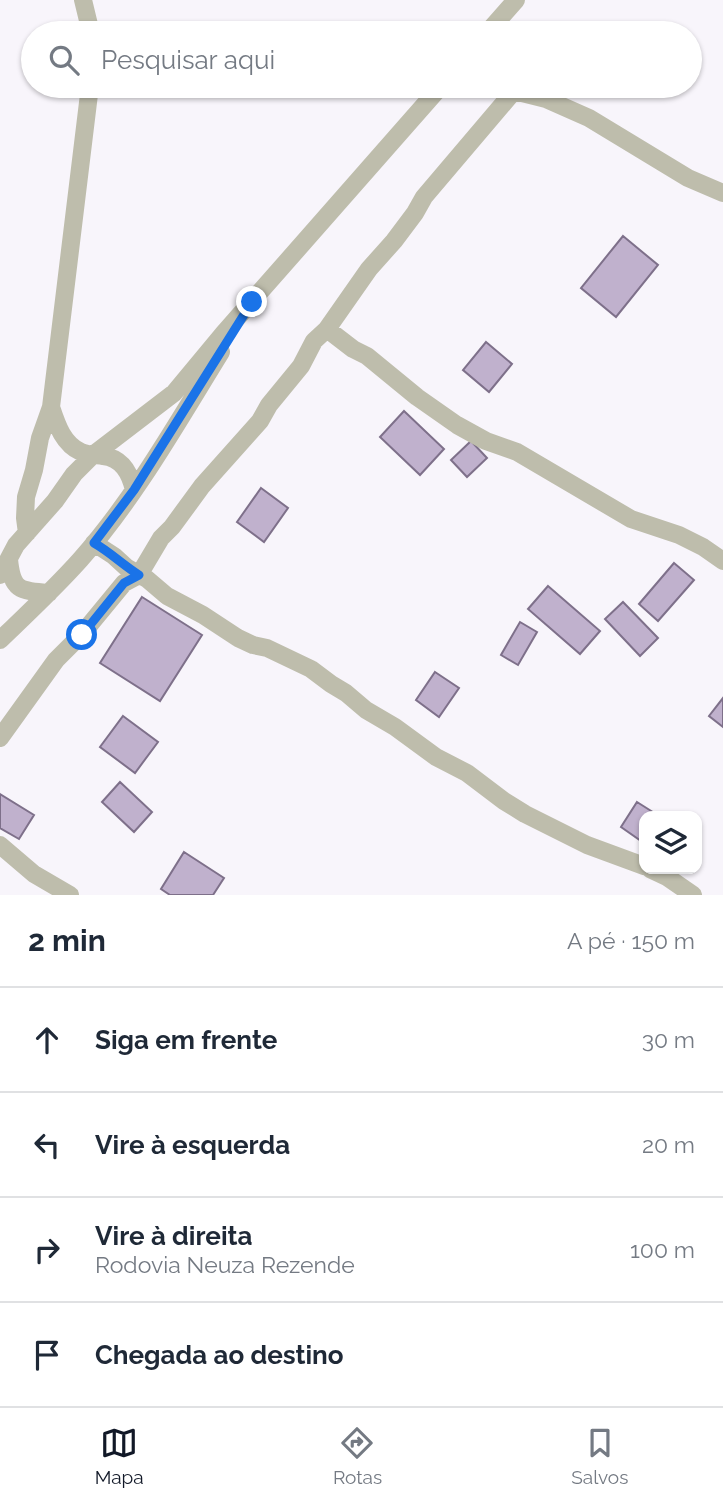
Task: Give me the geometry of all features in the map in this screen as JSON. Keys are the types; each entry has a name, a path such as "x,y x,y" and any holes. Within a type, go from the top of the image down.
{"street":[{"path":"83,0 88,21"},
{"path":"498,21 516,0"},
{"path":"27,533 26,497 40,438 51,407 89,98"},
{"path":"49,593 29,592 19,588 4,567 16,545 93,455 174,393 430,98"},
{"path":"0,737 56,660 82,635 124,583 139,575 161,538 202,486 260,421 269,405 301,366 314,341 327,329 369,270 415,213 424,197 508,98"},
{"path":"542,98 589,118 688,178 723,193"},
{"path":"0,640 80,560 134,490 252,302"},
{"path":"327,329 368,356 417,397 457,425 486,441 517,452 631,519 679,535 723,561"},
{"path":"51,407 58,430 69,443 81,452 112,458 121,463 127,470 134,490"},
{"path":"94,543 173,600 203,615 238,638 267,648 311,669 436,757 467,773 504,802 587,845 639,864"},
{"path":"0,845 34,874 70,895"},
{"path":"661,874 693,895"}],"building":[{"path":"623,236 658,265 616,317 581,288"},
{"path":"486,342 512,364 489,392 463,370"},
{"path":"404,411 444,449 420,475 380,437"},
{"path":"471,441 487,458 467,477 451,460"},
{"path":"261,488 288,508 264,542 237,522"},
{"path":"674,563 694,580 658,621 639,604"},
{"path":"548,586 600,631 580,654 528,609"},
{"path":"142,597 202,635 160,701 100,663"},
{"path":"623,602 658,638 640,656 605,619"},
{"path":"520,622 537,632 518,665 501,655"},
{"path":"435,672 459,688 439,717 416,700"},
{"path":"723,698 723,727 709,716"},
{"path":"123,716 158,742 135,773 100,747"},
{"path":"120,782 152,812 134,832 102,802"},
{"path":"0,794 34,815 19,839 0,828"},
{"path":"637,802 651,811 639,811 639,840 621,827"},
{"path":"184,852 224,878 213,895 170,895 161,889"}],"route":[{"path":"82,635 124,583 139,575 94,543 134,490 252,302"}]}
